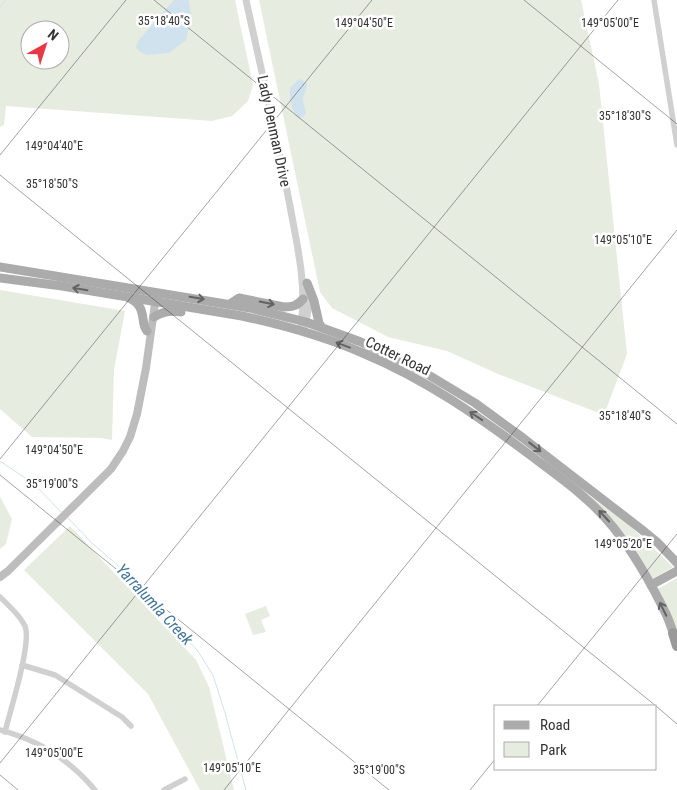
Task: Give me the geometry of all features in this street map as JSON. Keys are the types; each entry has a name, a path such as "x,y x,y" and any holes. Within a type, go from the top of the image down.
{"highway":[{"path":"675,637 677,646"}],"main road":[{"name":"Cotter Road","path":"0,266 230,304 303,326 392,366 482,419 590,502 620,536 639,564 666,614 675,637"},
{"name":"Cotter Road","path":"0,278 128,297 267,322 322,328 361,342 401,360 461,394 523,438 641,529 677,563"},
{"path":"307,283 314,301 318,323 322,328"},
{"path":"0,577 111,469 123,451 130,437 142,392 154,292"},
{"path":"128,297 142,311 144,327 148,335"},
{"path":"230,304 239,298 291,307 296,306 303,299"},
{"path":"148,335 154,317 153,302"},
{"path":"154,317 171,311 218,318 231,315"},
{"path":"0,583 8,571"},
{"path":"651,585 677,571"}],"street":[{"name":"Lady Denman Drive","path":"246,0 285,181 300,262 303,326"},
{"path":"654,0 677,145"},
{"name":"Lady Denman Drive","path":"300,262 307,283 309,306 303,326"},
{"path":"658,543 677,556"},
{"path":"0,597 26,627 27,639 22,665 2,731 23,737 61,758 80,773 95,790"},
{"path":"22,665 55,676 122,717 131,726"},
{"path":"164,790 185,779"}],"green space":[{"path":"0,0 235,0 253,85 248,101 232,116 212,121 6,106 4,125 0,127"},
{"path":"259,0 581,0 599,84 627,354 604,415 498,374 447,351 388,337 332,308 320,292"},
{"path":"0,290 125,311 114,370 112,440 101,438 32,437 0,409"},
{"path":"582,491 626,522 673,567 652,579 626,536"},
{"path":"0,497 12,519 6,544 0,549"},
{"path":"70,526 196,660 209,687 234,790 200,790 148,694 24,570"},
{"path":"677,578 677,630 658,589"},
{"path":"266,606 270,616 261,620 266,632 253,635 245,614"}],"water":[{"path":"174,0 189,0 191,19 186,40 169,53 147,55 140,52 136,47 138,41"},
{"path":"301,79 307,84 303,97 306,114 299,119 293,109 290,88"}],"waterway":[{"name":"Yarralumla Creek","path":"0,7 6,0"},
{"name":"Yarralumla Creek","path":"0,461 34,484 61,512"},
{"name":"Yarralumla Creek","path":"66,516 92,543 137,582 197,650 213,675 246,790"}]}
